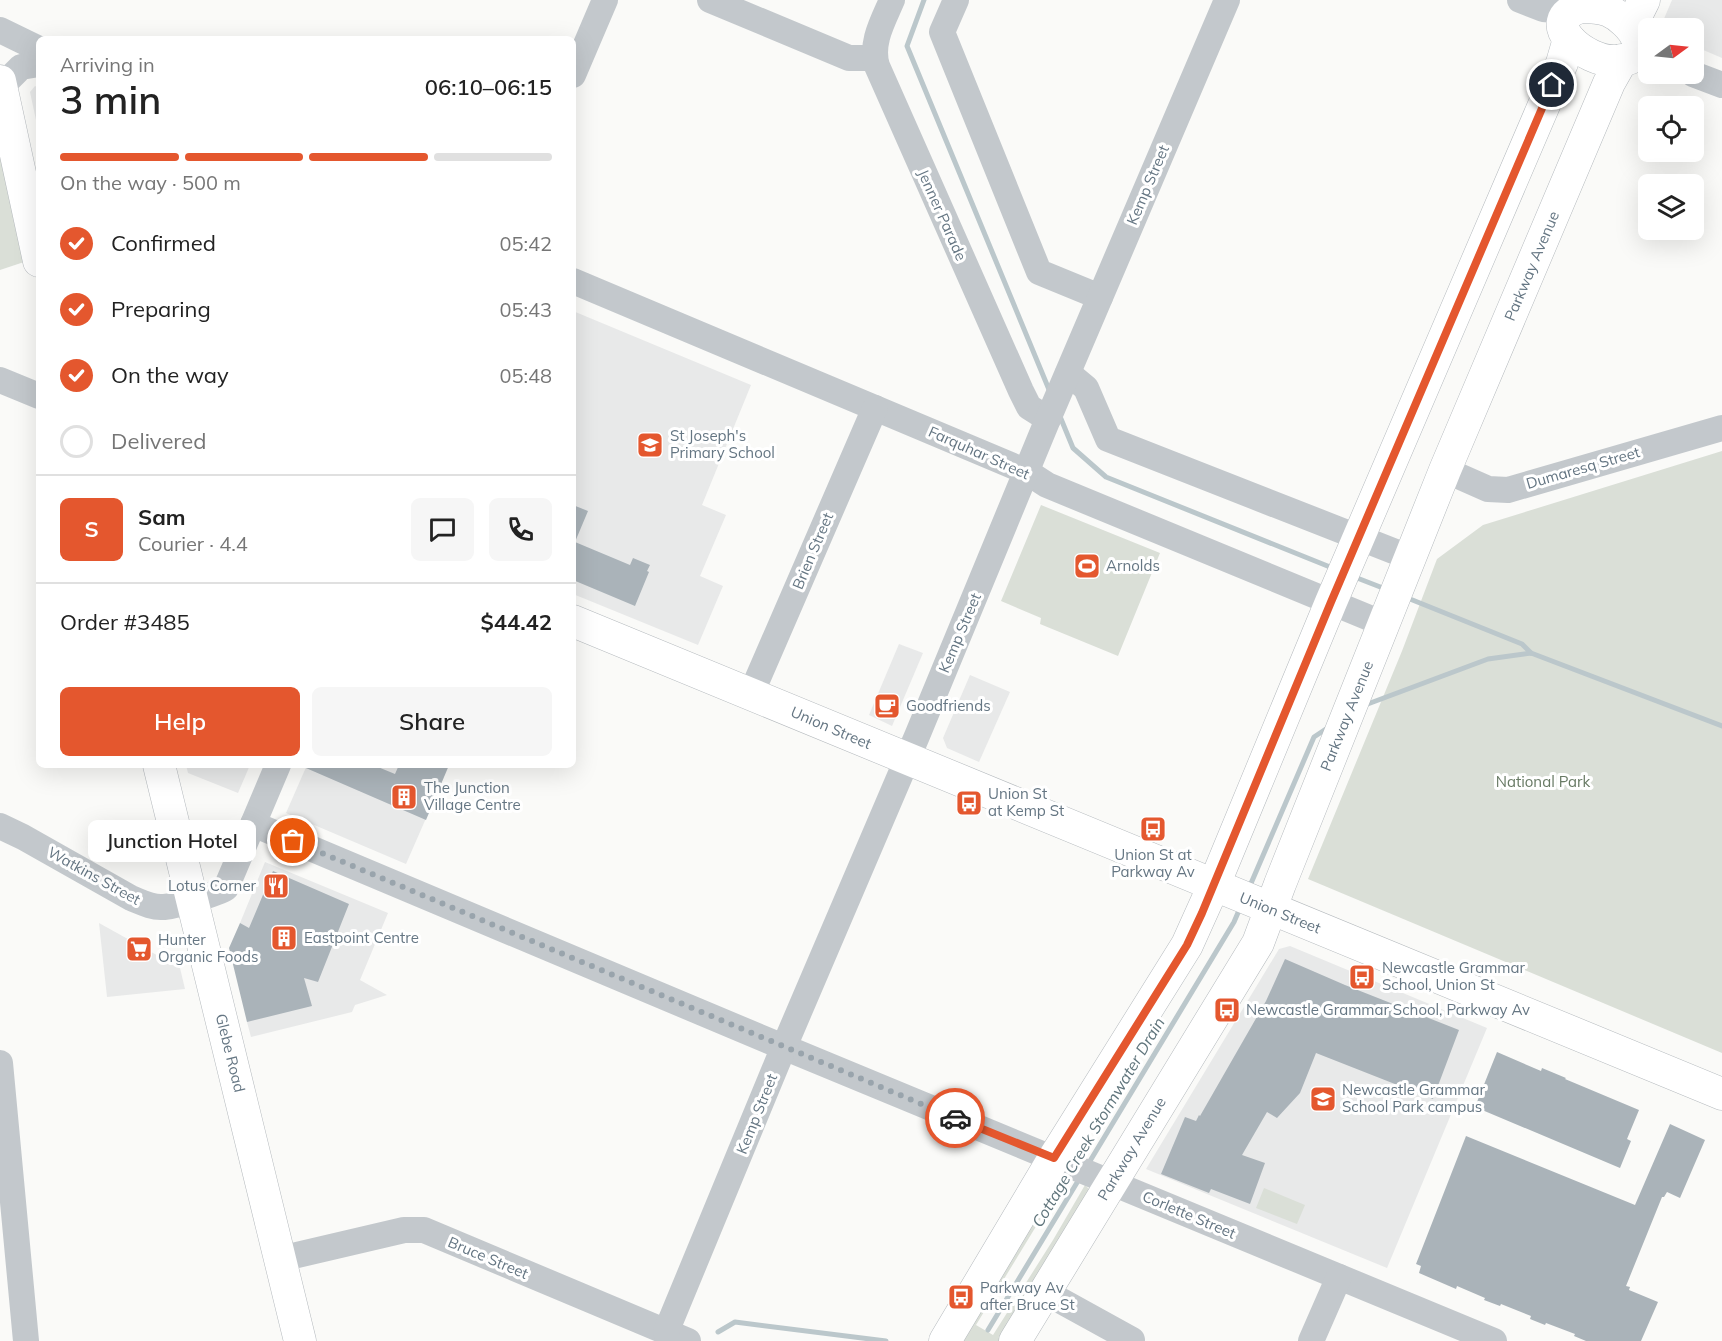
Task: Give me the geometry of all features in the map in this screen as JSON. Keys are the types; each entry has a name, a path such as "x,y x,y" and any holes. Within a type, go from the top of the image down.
{"main road":[{"path":"1593,7 1607,10 1620,17 1637,37 1607,61 1596,58 1578,48 1562,14 1593,7"},
{"name":"Parkway Avenue","path":"1015,1341 1258,943 1243,897 1345,570 1562,63 1562,14"},
{"name":"Parkway Avenue","path":"945,1341 1054,1158 1187,945 1243,897 1280,884 1445,470 1609,82 1637,37"},
{"path":"1,84 36,247"},
{"name":"Union Street","path":"576,622 1722,1094"},
{"name":"Glebe Road","path":"160,768 300,1341"}],"street":[{"path":"576,68 605,0"},
{"path":"710,0 849,58 874,58 876,39 892,0"},
{"path":"956,0 942,32 1039,272 1100,297"},
{"name":"Kemp Street","path":"677,1337 784,1047 1227,0"},
{"path":"0,30 36,48"},
{"name":"Jenner Parade","path":"874,58 1021,391 1029,407 1050,414"},
{"path":"1,84 21,67 36,64"},
{"path":"1704,78 1722,85"},
{"name":"Farquhar Street","path":"576,282 1027,472 1047,485 1345,570 1397,592"},
{"path":"0,380 36,395"},
{"path":"1065,380 1086,388 1108,439 1345,570 1397,592"},
{"name":"Brien Street","path":"751,694 875,408"},
{"name":"Dumaresq Street","path":"1445,470 1488,489 1508,490 1722,428"},
{"name":"Watkins Street","path":"3,835 126,896 145,904 164,907 226,888 277,768"},
{"name":"Corlette Street","path":"253,824 1494,1341"},
{"path":"0,1063 26,1341"},
{"name":"Bruce Street","path":"280,1259 404,1230 424,1230 677,1337"},
{"path":"1311,1341 1339,1277"},
{"path":"1045,1292 1132,1340"}],"shaded area":[{"path":"1672,0 1722,0 1722,58 1704,50 1704,18 1664,18"},
{"path":"36,86 36,120 30,92"},
{"name":"St Joseph's Primary School","path":"576,312 751,385 702,505 726,515 700,576 723,586 698,645 576,595"},
{"path":"899,644 923,653 892,726 869,715"},
{"path":"970,675 1010,692 979,762 947,748 943,738"},
{"path":"187,768 249,768 238,793 188,773"},
{"path":"306,768 448,768 406,864 286,813"},
{"path":"265,862 388,913 360,980 387,995 355,1005 352,1012 251,1037 247,1022 240,923"},
{"path":"99,923 180,968 185,989 107,997"},
{"name":"Newcastle Grammar School Park campus","path":"1290,946 1487,1028 1387,1268 1146,1169 1279,949"}],"green space":[{"path":"0,152 24,262 0,270"},
{"name":"National Park","path":"1722,451 1722,1053 1308,879 1402,651 1437,559 1483,525"},
{"path":"1041,505 1160,553 1118,656 1040,624 1041,618 1001,601"},
{"path":"1056,1175 1066,1176 1065,1178 1068,1179 1060,1187 976,1325 993,1335 1085,1185 1089,1189 1090,1196 1005,1341 956,1341"},
{"path":"1264,1188 1305,1205 1297,1224 1256,1208"}],"building":[{"path":"576,506 588,511 576,540"},
{"path":"576,542 630,565 633,558 650,565 635,606 576,581"},
{"name":"The Junction Village Centre","path":"306,768 380,768 395,774 398,768 448,768 426,820"},
{"name":"Eastpoint Centre","path":"273,871 349,904 318,982 304,978 312,1006 247,1022 229,948 240,923 249,928"},
{"path":"1285,959 1459,1030 1433,1099 1316,1053 1300,1093 1277,1118 1267,1112 1242,1155 1265,1163 1250,1204 1211,1189 1209,1193 1161,1174 1185,1117 1196,1121 1200,1116 1266,1001"},
{"path":"1497,1052 1541,1071 1542,1068 1639,1110 1627,1139 1631,1141 1620,1168 1475,1107"},
{"path":"1670,1124 1705,1140 1680,1198 1667,1192 1662,1197 1626,1286 1630,1287 1629,1290 1658,1302 1641,1341 1586,1341 1574,1336 1575,1334 1530,1319 1531,1316 1484,1300 1485,1298 1457,1286 1456,1289 1419,1273 1421,1266 1416,1264 1466,1136 1635,1205"}],"waterway":[{"path":"924,0 907,46 1050,392"},
{"path":"1059,414 1073,448 1106,477 1335,569"},
{"path":"1352,576 1388,590"},
{"path":"1405,597 1522,644 1531,653"},
{"name":"Cottage Creek Stormwater Drain","path":"1365,705 1488,659 1531,653 1722,726"},
{"name":"Cottage Creek Stormwater Drain","path":"1249,888 1314,737 1329,727"},
{"name":"Cottage Creek Stormwater Drain","path":"1087,1166 1234,922 1240,908"},
{"name":"Cottage Creek Stormwater Drain","path":"988,1330 1081,1176"},
{"name":"Cottage Creek Stormwater Drain","path":"718,1332 735,1322 886,1341"}],"way so far":[{"path":"293,841 955,1118"}],"place":[{"name":"St Joseph's Primary School","path":"650,445"},
{"name":"Arnolds","path":"1087,566"},
{"name":"Goodfriends","path":"887,706"},
{"name":"The Junction Village Centre","path":"404,797"},
{"name":"Union St at Kemp St","path":"969,803"},
{"name":"Union St at Parkway Av","path":"1153,829"},
{"name":"Junction Hotel","path":"293,841"},
{"name":"Lotus Corner","path":"276,886"},
{"name":"Eastpoint Centre","path":"284,938"},
{"name":"Hunter Organic Foods","path":"139,949"},
{"name":"Newcastle Grammar School, Union St","path":"1362,977"},
{"name":"Newcastle Grammar School, Parkway Av","path":"1227,1010"},
{"name":"Newcastle Grammar School Park campus","path":"1323,1099"},
{"name":"Parkway Av after Bruce St","path":"961,1297"}],"route":[{"path":"955,1118 1054,1158 1187,945 1552,85"}]}
